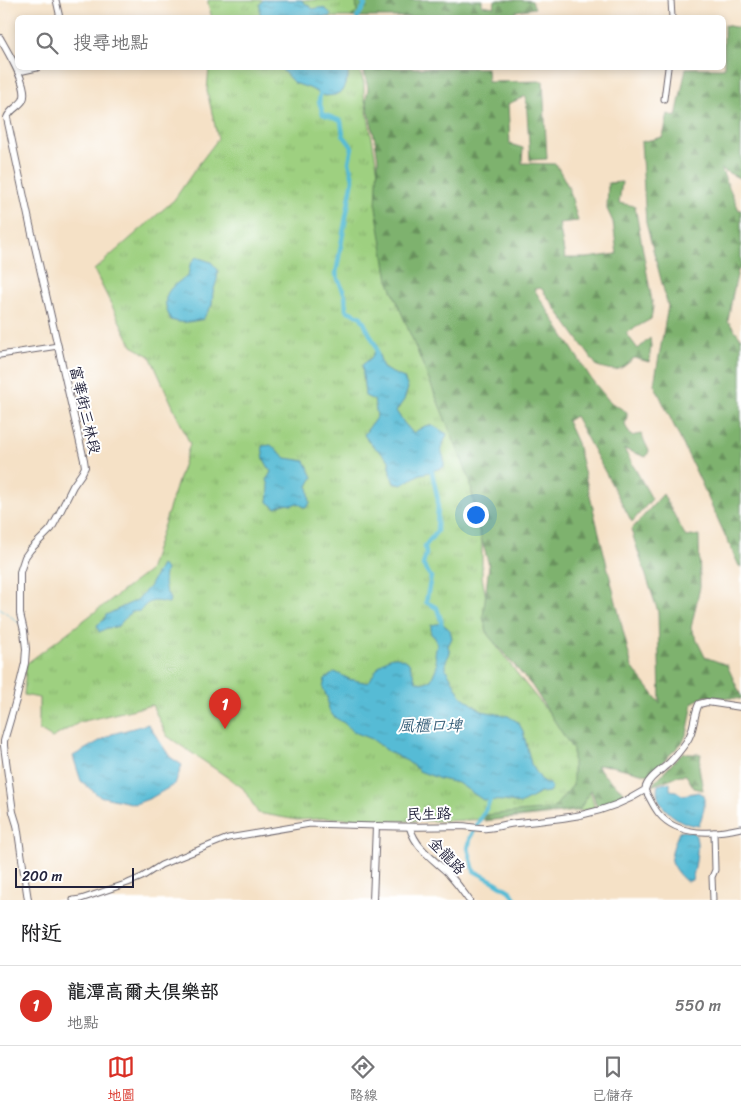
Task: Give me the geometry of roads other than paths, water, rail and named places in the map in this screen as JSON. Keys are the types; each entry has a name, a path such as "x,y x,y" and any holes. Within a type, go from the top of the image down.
{"street":[{"path":"56,0 59,15"},
{"path":"671,0 672,15"},
{"name":"富華街三林段","path":"0,38 15,65"},
{"path":"19,72 28,70"},
{"path":"664,99 668,70"},
{"name":"富華街三林段","path":"19,72 25,91 24,97 22,102 10,112 7,118 84,460 82,473 73,486 51,529 30,550 25,557 20,572 20,614 25,640 25,663 4,746 28,900"},
{"path":"0,355 58,346"},
{"name":"民生路","path":"73,900 89,898 142,877 161,865 228,838 310,824 410,828 463,826 485,828 507,824 561,820 604,809 645,790 646,784 672,761 687,741 699,704 707,702 741,707"},
{"path":"645,790 659,814 679,828 696,832 714,832 741,828"},
{"path":"373,900 376,826"},
{"name":"金龍路","path":"410,828 412,836 423,852 454,880 469,900"},
{"path":"713,900 712,877 715,870 714,832"}],"water":[{"path":"263,0 301,0 313,9 323,8 331,14 260,15 260,4"},
{"path":"282,70 348,70 348,78 342,91 335,95 325,96 294,83"},
{"path":"196,257 211,262 218,270 212,305 203,319 187,322 171,320 167,312 166,299 171,289 188,276 190,265"},
{"path":"377,348 383,368 404,378 408,388 404,400 396,411 404,423 413,433 425,426 432,425 447,434 441,449 444,467 420,474 402,485 394,483 390,473 389,460 364,435 377,416 374,400 365,396 362,365 371,358"},
{"path":"271,445 286,458 305,461 313,477 308,486 310,503 306,508 297,503 292,505 284,504 276,508 268,502 269,487 267,479 271,472 264,459 262,446"},
{"path":"161,565 166,569 164,584 170,599 169,603 150,602 140,611 131,612 117,627 107,628 99,632 97,625 104,620 106,615 137,600 149,587"},
{"name":"風櫃口埤","path":"442,623 450,630 452,638 448,646 450,653 446,661 446,669 461,696 482,711 508,716 518,722 523,731 531,764 542,781 552,787 549,792 540,793 520,804 483,800 458,783 419,771 407,761 389,752 372,739 354,732 334,717 329,710 323,688 325,679 335,672 349,679 368,683 383,662 392,657 397,657 408,662 416,681 422,683 431,680 437,666 435,654 437,644 431,634 431,625"},
{"path":"148,724 170,757 182,765 175,784 151,798 135,804 99,796 81,781 73,756 112,734"},
{"path":"670,782 670,790 682,795 699,792 704,795 704,809 699,826 687,824 678,819 668,812 660,802 657,791 658,785"},
{"path":"679,832 694,832 697,842 697,856 692,880 687,882 676,870 672,860 673,848"}],"waterway":[{"path":"359,15 365,5 361,0"},
{"path":"321,90 319,101 323,114 341,121 343,135 352,147 349,162 353,179 336,274 345,295 346,310 361,317 376,346 377,355"},
{"path":"429,468 432,472 438,500 437,531 425,546 426,554 423,565 431,577 426,602 437,608 442,629"},
{"path":"0,608 19,623"},
{"path":"488,796 490,800 471,836 468,848 474,871 511,892 516,900"}],"place":[{"name":"龍潭高爾夫俱樂部","path":"225,729"}]}
